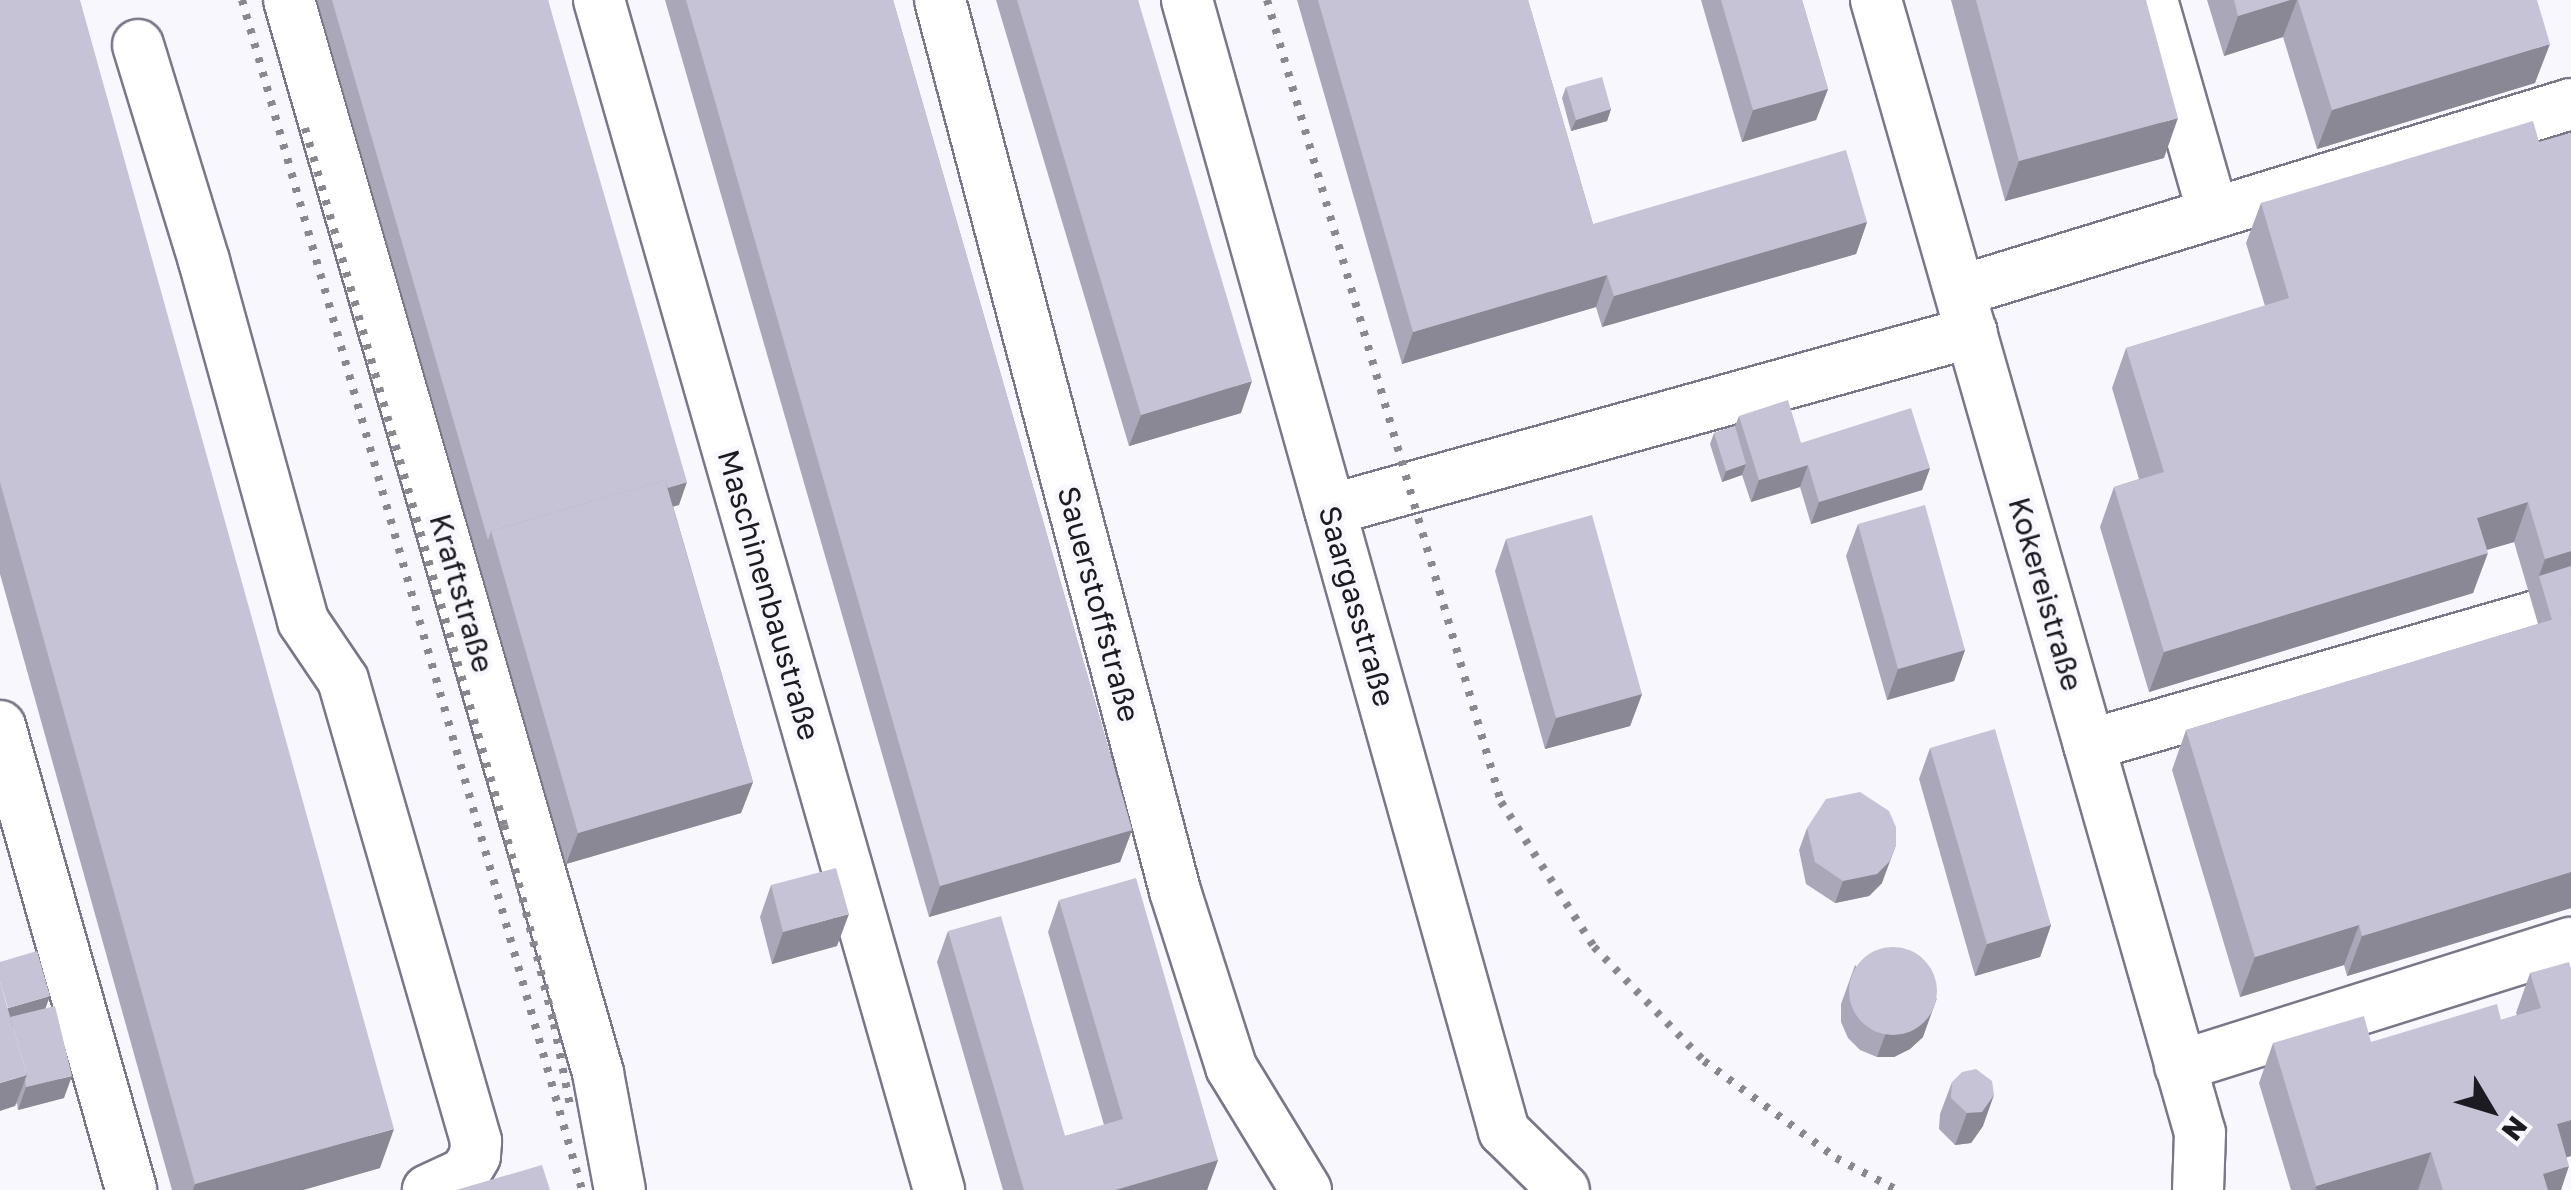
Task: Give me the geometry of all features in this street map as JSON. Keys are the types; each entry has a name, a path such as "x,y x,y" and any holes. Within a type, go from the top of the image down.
{"street":[{"name":"Kraftstraße","path":"289,0 593,1054 620,1190"},
{"name":"Maschinenbaustraße","path":"599,0 939,1190"},
{"name":"Sauerstoffstraße","path":"940,0 1175,891 1231,1067 1306,1190"},
{"name":"Saargasstraße","path":"1187,0 1504,1131 1564,1190"},
{"name":"Kokereistraße","path":"1876,0 2200,1133 2198,1190"},
{"path":"2152,0 2213,214"},
{"path":"138,45 204,261 303,621 343,680 476,1141 475,1156 465,1173 428,1190"},
{"path":"1330,510 1966,311 2213,214 2571,104"},
{"path":"2090,745 2571,606"},
{"path":"0,726 131,1190"},
{"path":"2180,1066 2571,943"}],"building":[{"path":"0,0 80,0 394,1129 195,1184 0,482"},
{"path":"332,0 548,0 687,482 668,488 665,480 491,531 488,540"},
{"path":"686,0 893,0 1132,830 940,886"},
{"path":"1017,0 1138,0 1252,381 1141,415"},
{"path":"1318,0 1528,0 1593,224 1846,150 1867,222 1614,296 1607,275 1413,332"},
{"path":"1721,0 1802,0 1828,89 1753,110"},
{"path":"1976,0 2146,0 2178,118 2019,161"},
{"path":"2234,0 2290,0 2238,16"},
{"path":"2298,0 2537,0 2550,44 2332,110"},
{"path":"1602,77 1611,109 1576,120 1566,87"},
{"path":"2533,121 2539,142 2571,133 2571,551 2545,559 2528,502 2477,518 2488,553 2164,652 2114,487 2164,472 2126,348 2289,298 2261,203"},
{"path":"1788,400 1801,443 1911,408 1930,468 1819,502 1808,465 1759,480 1739,416"},
{"path":"1735,426 1746,464 1726,471 1714,433"},
{"path":"665,480 753,782 578,833 491,531"},
{"path":"1925,505 1965,650 1898,669 1858,524"},
{"path":"1592,515 1642,694 1556,718 1506,539"},
{"path":"2571,566 2571,614 2552,620 2539,576"},
{"path":"2571,614 2571,872 2362,936 2359,925 2255,957 2186,730"},
{"path":"1995,729 2051,925 1987,944 1930,748"},
{"path":"1860,792 1889,811 1896,827 1896,845 1890,861 1877,874 1843,881 1815,862 1807,828 1826,799"},
{"path":"836,868 849,914 783,932 771,885"},
{"path":"1136,878 1218,1160 1115,1190 1024,1190 948,931 1001,916 1065,1136 1123,1119 1059,900"},
{"path":"1884,947 1902,947 1918,954 1930,966 1937,991 1930,1016 1918,1028 1902,1035 1884,1035 1868,1028 1856,1016 1849,1000 1849,982 1856,966 1868,954"},
{"path":"37,951 50,996 8,1008 0,982 0,962"},
{"path":"2569,962 2571,1120 2557,1124 2569,1166 2543,1174 2548,1190 2443,1190 2431,1152 2316,1186 2273,1043 2364,1016 2371,1042 2497,1004 2501,1020 2541,1008 2530,973"},
{"path":"0,982 27,1075 0,1083"},
{"path":"55,1006 72,1076 26,1087 27,1075 10,1017"},
{"path":"1976,1069 1992,1081 1994,1095 1982,1112 1967,1113 1951,1098 1952,1082 1962,1072"},
{"path":"542,1165 550,1190 456,1190"}],"railway":[{"path":"242,0 582,1190"},
{"path":"1267,0 1501,802 1594,947 1704,1061 1836,1158 1897,1190"},
{"path":"305,128 504,825 554,1024 571,1111"}]}
